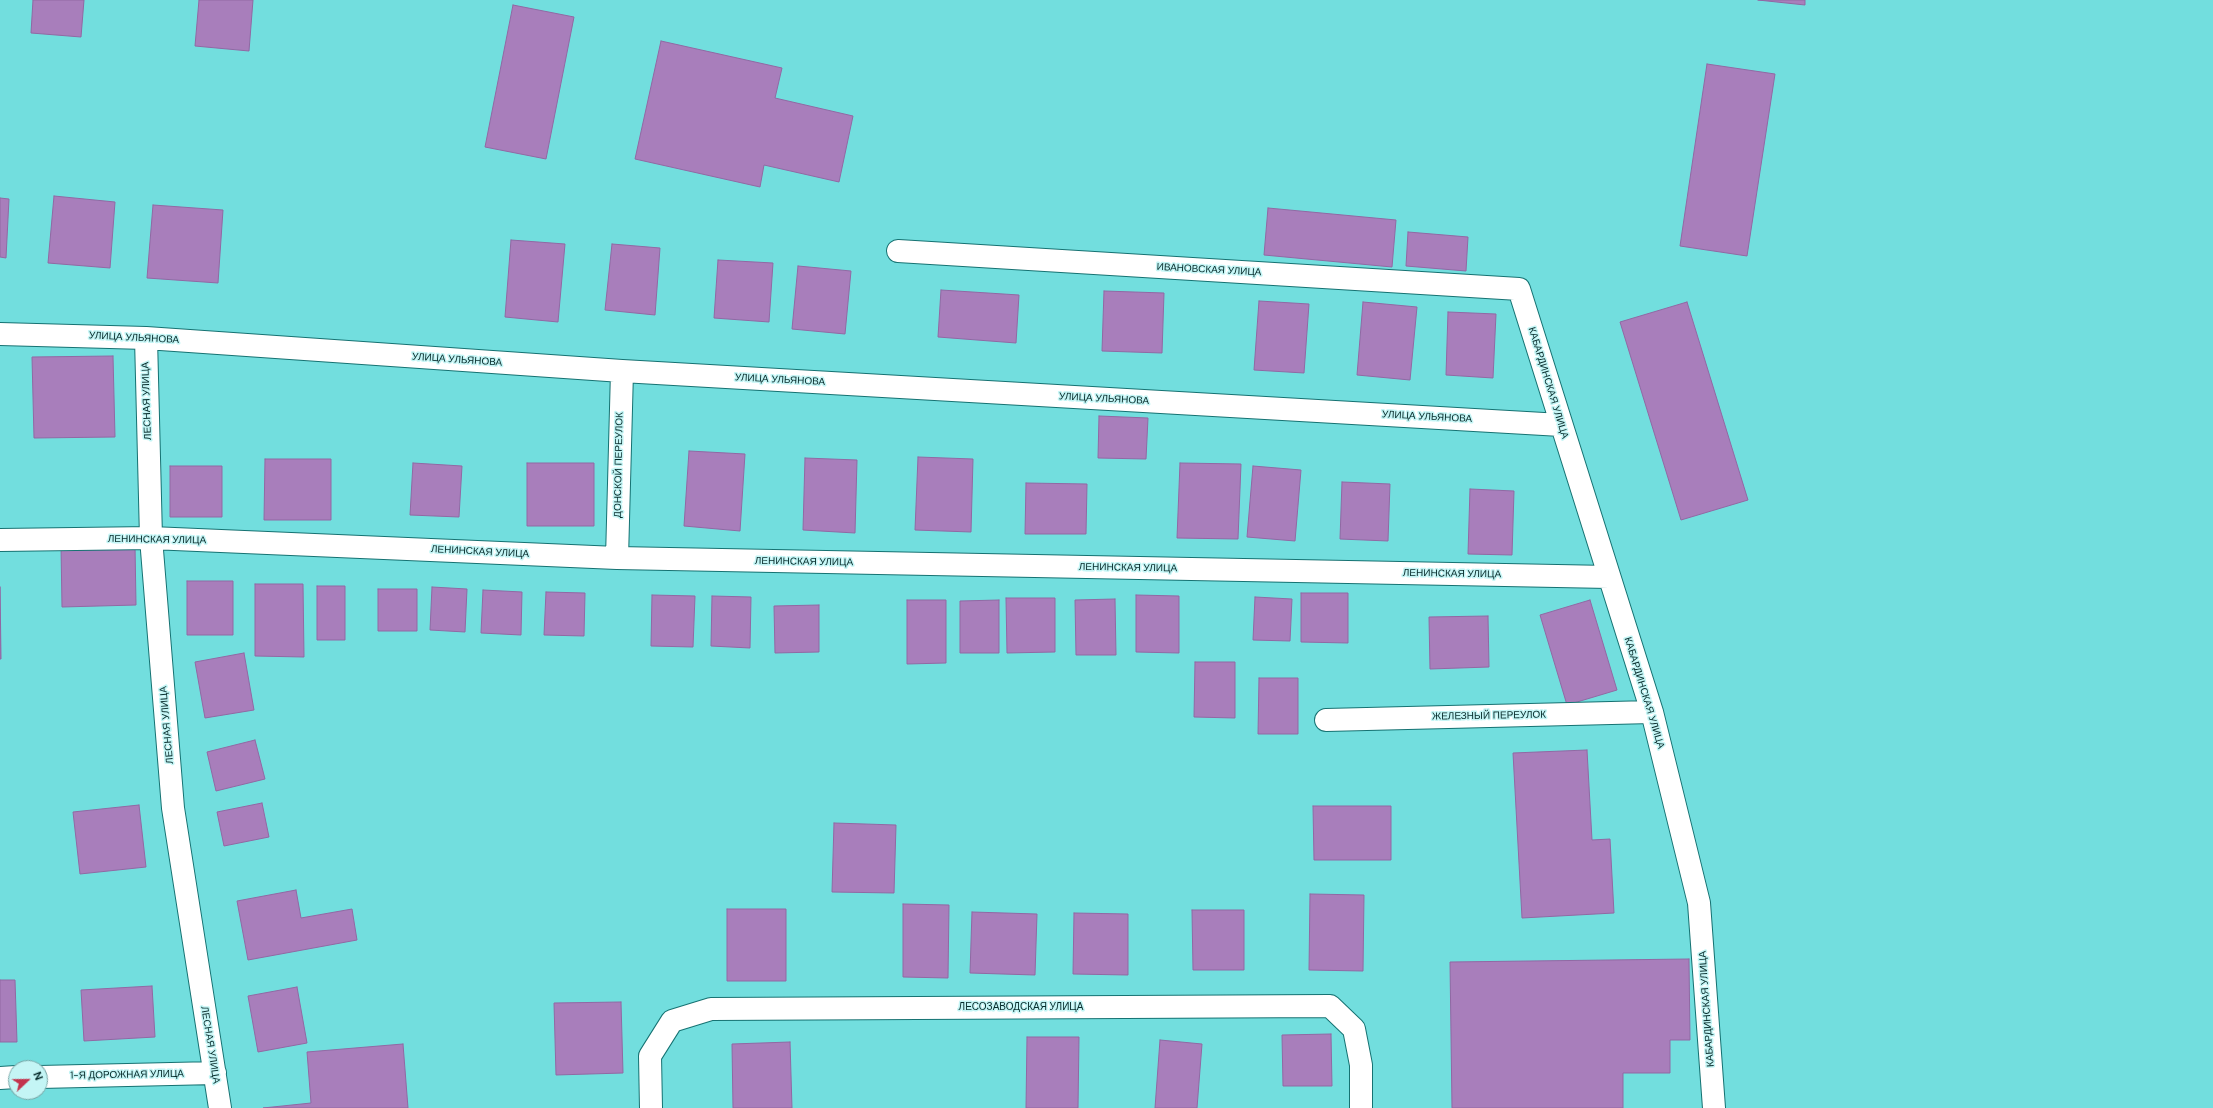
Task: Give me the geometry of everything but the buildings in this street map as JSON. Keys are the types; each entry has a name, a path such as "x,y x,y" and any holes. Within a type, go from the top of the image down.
{"street":[{"name":"ИВАНОВСКАЯ УЛИЦА","path":"898,251 1519,288"},
{"name":"КАБАРДИНСКАЯ УЛИЦА","path":"1519,288 1652,712 1699,903 1714,1108"},
{"name":"УЛИЦА УЛЬЯНОВА","path":"0,334 146,338 622,372 1561,425"},
{"name":"ЛЕСНАЯ УЛИЦА","path":"146,338 151,538 174,808 220,1108"},
{"name":"ДОНСКОЙ ПЕРЕУЛОК","path":"617,558 622,372"},
{"name":"ЛЕНИНСКАЯ УЛИЦА","path":"0,540 151,538 617,558 1609,577"},
{"name":"ЖЕЛЕЗНЫЙ ПЕРЕУЛОК","path":"1326,720 1652,712"},
{"name":"ЛЕСОЗАВОДСКАЯ УЛИЦА","path":"651,1108 650,1056 672,1021 711,1009 1330,1006 1354,1029 1361,1065 1361,1108"},
{"name":"1-Я ДОРОЖНАЯ УЛИЦА","path":"48,1077 215,1073"}]}
